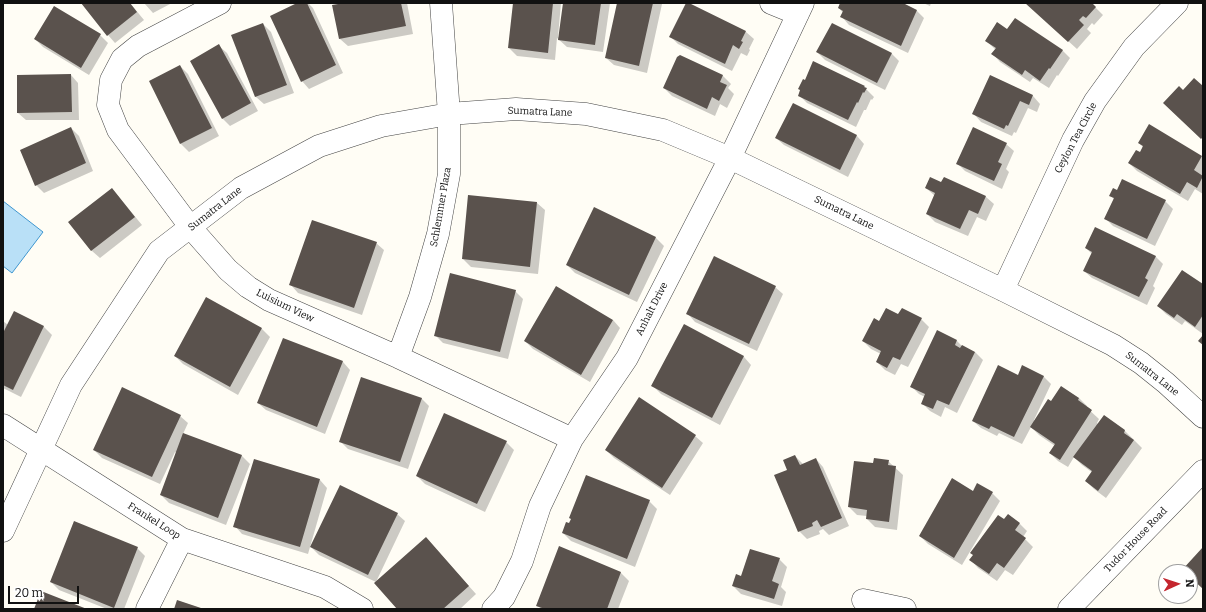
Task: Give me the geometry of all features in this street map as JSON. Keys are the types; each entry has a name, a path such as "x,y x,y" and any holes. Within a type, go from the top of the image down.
{"street":[{"name":"Luisium View","path":"220,3 138,46 122,59 111,80 108,105 118,130 191,228 228,270 248,287 268,300 398,357 572,439"},
{"name":"Schlemmer Plaza","path":"398,357 420,297 438,234 449,174 449,114 441,3"},
{"path":"771,3 801,8"},
{"name":"Ceylon Tea Circle","path":"1003,290 1073,140 1095,101 1134,47 1176,3"},
{"name":"Anhalt Drive","path":"493,609 504,597 522,562 540,506 572,439 627,358 730,158 801,8"},
{"name":"Sumatra Lane","path":"3,531 71,385 159,251 191,228 241,188 319,146 381,126 449,114 516,109 586,114 662,130 730,158 1113,345 1141,363 1166,383 1203,417"},
{"name":"Frankel Loop","path":"3,425 182,539 325,587 362,609"},
{"name":"Tudor House Road","path":"1070,609 1203,471"},
{"path":"147,609 182,539"},
{"path":"863,600 905,609"}],"water":[{"path":"3,201 43,232 12,273 3,266"}],"building":[{"path":"81,3 130,3 137,12 107,36"},
{"path":"297,3 307,3 336,65 301,82 270,16"},
{"path":"344,3 401,3 406,26 339,39 332,5"},
{"path":"513,3 553,3 548,53 508,48"},
{"path":"563,3 601,3 595,45 558,40"},
{"path":"617,3 653,3 639,66 605,58"},
{"path":"686,3 689,3 746,31 739,49 733,45 725,64 669,37"},
{"path":"840,3 903,3 917,10 901,46 840,17 843,11 838,8"},
{"path":"1025,3 1092,3 1096,7 1086,18 1083,16 1079,20 1084,25 1068,42"},
{"path":"54,6 101,34 81,68 34,39"},
{"path":"1015,18 1063,50 1040,81 1025,70 1022,75 991,54 996,48 985,41 997,22 1007,29"},
{"path":"263,23 287,85 255,97 231,35"},
{"path":"832,23 892,53 877,83 816,52"},
{"path":"219,44 251,103 222,119 190,61"},
{"path":"680,55 723,75 720,82 727,85 719,101 712,97 707,109 663,88 677,57"},
{"path":"813,61 867,88 864,93 863,92 858,103 857,102 848,120 798,96 800,90 798,89 803,79 805,80"},
{"path":"180,65 212,128 180,144 149,81"},
{"path":"71,74 72,112 17,113 17,75"},
{"path":"990,75 1033,95 1029,105 1020,101 1008,126 1006,125 1004,129 972,114"},
{"path":"1194,78 1203,86 1203,137 1201,139 1163,103 1179,86 1183,90"},
{"path":"793,103 857,135 840,170 775,138"},
{"path":"1149,124 1202,156 1194,170 1203,176 1197,188 1187,182 1180,194 1128,163 1136,150 1140,152 1143,146 1138,143"},
{"path":"71,127 86,163 35,186 20,150"},
{"path":"973,127 1007,143 998,162 1002,164 994,181 956,164"},
{"path":"930,177 941,182 944,177 986,196 978,214 969,210 960,229 926,214 935,193 925,188"},
{"path":"1122,179 1166,200 1147,239 1104,219 1114,198 1109,196 1113,188 1117,190"},
{"path":"112,188 135,217 91,251 68,222"},
{"path":"468,195 537,202 530,267 462,259"},
{"path":"594,207 656,237 629,295 566,265"},
{"path":"312,220 377,242 354,308 289,285"},
{"path":"1095,227 1156,256 1145,278 1148,280 1139,297 1083,271 1092,252 1085,248"},
{"path":"714,256 776,286 749,344 686,314"},
{"path":"1182,270 1203,284 1203,315 1195,327 1177,314 1174,318 1157,306"},
{"path":"450,273 516,290 500,352 434,336"},
{"path":"556,286 613,320 581,375 524,341"},
{"path":"206,297 262,328 230,387 174,356"},
{"path":"886,308 898,314 902,308 922,318 900,360 893,357 887,368 876,362 881,351 862,341 874,318 879,321"},
{"path":"14,311 44,326 13,390 3,385 3,333"},
{"path":"684,324 744,356 712,418 651,386"},
{"path":"937,330 957,340 955,345 960,348 962,345 975,352 949,405 937,400 933,409 921,404 925,394 910,387"},
{"path":"1203,335 1203,345 1198,341"},
{"path":"283,338 343,361 317,427 257,403"},
{"path":"998,365 1018,375 1022,365 1044,376 1014,437 991,426 989,429 972,421"},
{"path":"361,377 422,398 400,462 339,442"},
{"path":"1061,386 1079,398 1078,400 1092,410 1060,460 1049,453 1055,444 1030,427 1048,399 1051,401"},
{"path":"122,387 181,415 152,477 93,450"},
{"path":"639,397 696,435 662,488 605,450"},
{"path":"444,413 507,441 477,504 416,476"},
{"path":"1104,415 1125,430 1124,433 1134,440 1098,491 1085,481 1092,471 1073,457"},
{"path":"183,433 242,455 218,518 160,495"},
{"path":"795,455 800,465 816,458 842,518 821,527 817,520 812,523 813,526 798,532 774,475 787,470 783,460"},
{"path":"874,458 889,460 888,465 896,466 889,522 866,519 867,510 848,507 854,461 873,463"},
{"path":"254,459 320,479 300,547 233,527"},
{"path":"586,475 650,500 627,559 562,533 566,522 569,523 571,519 569,518"},
{"path":"952,478 973,491 977,483 993,492 954,558 919,536"},
{"path":"340,485 398,513 368,575 310,547"},
{"path":"1008,514 1020,523 1015,530 1026,538 1004,568 997,563 989,574 969,560 973,555 970,553 998,515 1004,519"},
{"path":"74,521 138,547 114,608 50,582"},
{"path":"426,537 469,586 443,609 397,609 374,583"},
{"path":"559,546 621,572 607,609 545,609 536,606"},
{"path":"1203,547 1203,589 1198,584 1198,564 1187,564"},
{"path":"750,549 780,558 772,581 779,584 774,599 732,586 736,574 741,576"},
{"path":"41,591 87,609 34,609"},
{"path":"177,600 204,609 174,609"}]}
